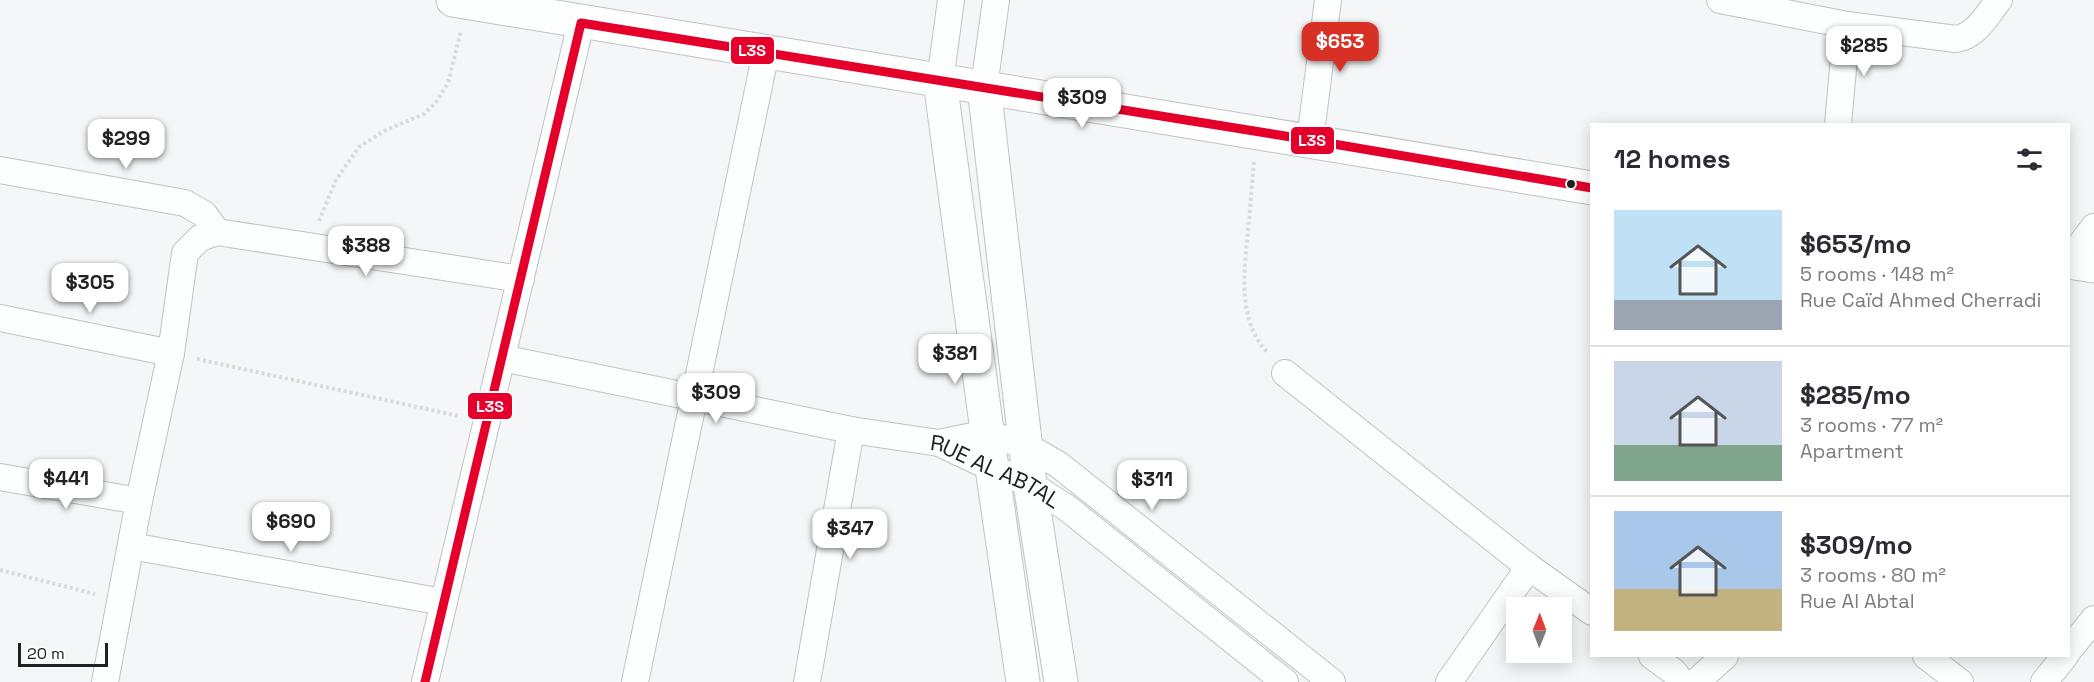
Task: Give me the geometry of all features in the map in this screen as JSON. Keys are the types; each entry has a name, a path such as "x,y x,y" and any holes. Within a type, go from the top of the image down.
{"street":[{"path":"951,0 940,81 1023,682"},
{"path":"996,0 984,87 1030,483 1061,682"},
{"path":"1310,140 1328,0"},
{"path":"1720,0 1847,25 1956,39 1965,38 1974,31 1999,0"},
{"path":"461,1 1590,188"},
{"path":"425,682 581,22"},
{"path":"1838,123 1847,25"},
{"path":"635,682 766,52"},
{"path":"0,170 185,203 204,214 217,232"},
{"path":"2070,259 2094,227"},
{"path":"105,682 171,353 185,253 200,238 217,232 521,279"},
{"path":"2070,262 2094,266"},
{"path":"0,318 171,353"},
{"path":"502,358 851,430 939,442"},
{"path":"1285,373 1529,567 1590,611"},
{"path":"807,682 851,430"},
{"name":"RUE AL ABTAL","path":"939,442 987,433 1026,446 1059,465 1332,682"},
{"name":"RUE AL ABTAL","path":"939,442 992,468 1030,483 1067,508 1285,682"},
{"path":"0,477 140,501"},
{"path":"131,546 443,602"},
{"path":"1449,682 1529,567"},
{"path":"2070,649 2094,619"},
{"path":"1653,657 1674,672 1681,682"},
{"path":"1696,682 1724,657"},
{"path":"1927,657 1960,682"},
{"path":"2044,682 2064,657"}],"path":[{"path":"308,246 336,180 359,147 384,131 424,114 436,102 448,83 461,1"},
{"path":"1256,132 1243,284 1248,315 1256,340 1285,373"},
{"path":"171,353 487,422"},
{"path":"0,570 120,600"}],"transit line":[{"name":"L3S","path":"425,682 581,23 1310,140 1590,188"}]}
